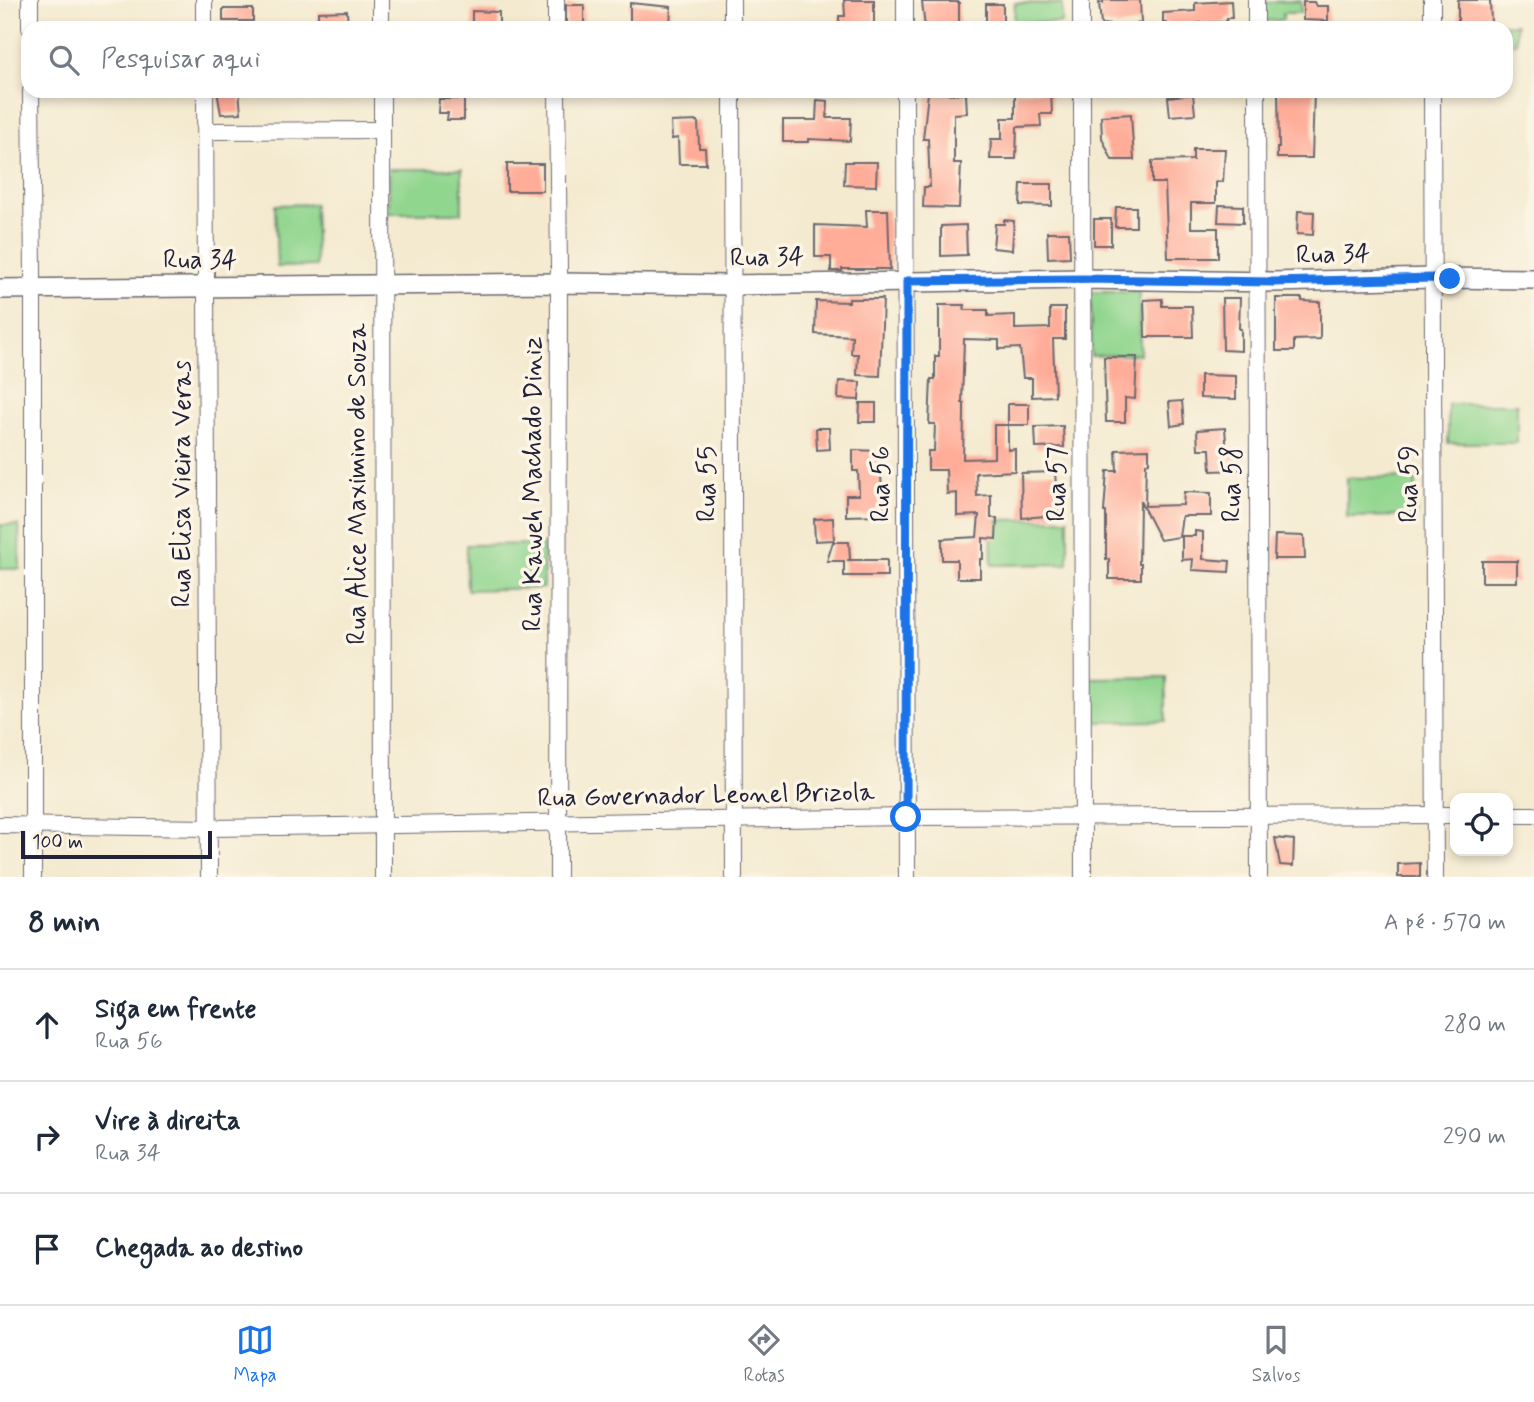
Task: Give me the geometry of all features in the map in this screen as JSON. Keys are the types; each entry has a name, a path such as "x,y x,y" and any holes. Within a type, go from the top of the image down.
{"street":[{"path":"30,0 30,21"},
{"path":"204,0 204,21"},
{"path":"381,0 382,21"},
{"path":"556,0 556,21"},
{"path":"732,0 732,21"},
{"path":"905,0 905,21"},
{"path":"1081,0 1081,21"},
{"path":"1256,0 1256,21"},
{"path":"1432,0 1432,21"},
{"path":"31,98 33,877"},
{"name":"Rua Elisa Vieira Veras","path":"205,98 209,877"},
{"name":"Rua Alice Maximino de Souza","path":"382,98 383,877"},
{"name":"Rua Kaweh Machado Diniz","path":"557,98 558,877"},
{"name":"Rua 55","path":"732,98 734,877"},
{"name":"Rua 56","path":"905,98 907,877"},
{"name":"Rua 57","path":"1082,98 1083,877"},
{"name":"Rua 58","path":"1257,98 1259,877"},
{"name":"Rua 59","path":"1433,98 1435,877"},
{"path":"206,131 382,130"},
{"name":"Rua 34","path":"0,289 558,283 733,285 1083,279 1534,279"},
{"name":"Rua Governador Leonel Brizola","path":"0,825 209,828 906,817 1450,815"},
{"path":"1513,815 1534,815"}],"green space":[{"path":"1301,1 1301,13 1283,13 1283,20 1263,21 1263,2"},
{"path":"1015,3 1062,4 1062,21 1014,21"},
{"path":"1513,24 1516,24 1516,43 1513,43"},
{"path":"389,169 462,169 462,213 389,213"},
{"path":"314,204 316,266 277,267 275,205"},
{"path":"1091,292 1139,292 1140,354 1091,356"},
{"path":"1448,404 1517,404 1517,443 1448,443"},
{"path":"1416,477 1416,516 1347,517 1347,478"},
{"path":"1068,519 1068,564 992,565 991,520"},
{"path":"0,525 19,525 20,569 0,569"},
{"path":"543,544 544,588 467,590 466,545"},
{"path":"1166,677 1166,721 1090,722 1089,678"}],"building":[{"path":"844,0 874,0 874,21 839,21 839,16 845,16"},
{"path":"1103,0 1140,0 1141,21 1101,21 1099,3 1103,3"},
{"path":"1458,0 1490,0 1491,21 1458,21"},
{"path":"1231,1 1232,18 1227,18 1226,21 1163,21 1163,13 1195,11 1195,3"},
{"path":"922,2 959,2 959,21 924,21"},
{"path":"1303,2 1328,6 1328,21 1303,20"},
{"path":"630,3 671,7 670,21 630,21"},
{"path":"986,4 1003,4 1003,21 986,21"},
{"path":"566,5 584,5 584,21 566,21"},
{"path":"223,9 253,9 253,21 223,21"},
{"path":"347,11 348,21 318,21 318,12"},
{"path":"472,11 499,12 499,21 472,21"},
{"path":"218,98 240,98 241,113 221,114"},
{"path":"927,98 966,98 967,113 954,114 954,163 961,163 959,208 923,207 924,187 930,187 928,139 923,139"},
{"path":"1015,98 1051,98 1052,114 1040,114 1041,126 1017,127 1016,159 990,159 991,139 1002,139 1002,118 1015,118"},
{"path":"1168,98 1193,98 1195,114 1170,116"},
{"path":"1278,98 1314,98 1312,158 1277,158"},
{"path":"439,99 464,99 464,120 447,120 448,113 438,113"},
{"path":"817,100 828,101 827,118 851,118 850,141 809,139 809,142 783,142 783,120 816,120"},
{"path":"1131,114 1134,160 1112,160 1102,138 1101,116"},
{"path":"698,121 699,148 705,148 706,164 679,164 678,138 672,139 671,122"},
{"path":"1193,149 1225,149 1223,182 1216,182 1216,203 1191,203 1191,228 1218,228 1218,258 1168,258 1165,183 1152,183 1152,161 1193,160"},
{"path":"845,162 877,162 876,186 844,185"},
{"path":"507,164 543,164 543,191 507,191"},
{"path":"1021,184 1052,184 1052,206 1020,205"},
{"path":"1219,205 1243,206 1243,223 1218,222"},
{"path":"1116,207 1136,207 1136,227 1115,227"},
{"path":"866,210 888,210 890,269 831,271 831,257 815,257 815,225 867,227"},
{"path":"1298,211 1314,212 1313,235 1297,234"},
{"path":"1094,219 1111,219 1111,245 1094,245"},
{"path":"1004,220 1014,221 1012,250 993,248 995,224 1004,224"},
{"path":"966,225 967,255 941,256 941,226"},
{"path":"1047,232 1069,232 1070,257 1048,258"},
{"path":"1222,298 1240,298 1241,351 1223,350"},
{"path":"1276,298 1302,298 1302,301 1320,302 1320,339 1294,340 1294,351 1276,351"},
{"path":"849,299 883,299 880,376 857,375 858,354 851,354 852,336 815,334 816,301 849,302"},
{"path":"1162,299 1162,306 1192,306 1193,337 1145,337 1144,300"},
{"path":"939,305 965,305 964,310 988,310 988,316 1015,315 1015,329 1050,328 1050,308 1065,308 1065,339 1053,339 1055,396 1032,397 1032,378 1023,378 1020,348 999,349 999,340 964,339 963,459 994,458 994,425 1008,425 1008,450 1015,449 1015,471 976,473 977,496 991,495 991,518 997,518 996,539 983,538 980,578 957,578 957,560 942,560 942,539 977,537 979,515 957,516 957,493 947,494 946,470 928,470 928,451 934,451 935,424 929,424 931,379 935,379 935,356 939,356"},
{"path":"1104,357 1137,357 1135,399 1125,398 1125,422 1106,422"},
{"path":"1200,375 1236,376 1236,399 1200,398"},
{"path":"839,381 860,382 859,400 838,399"},
{"path":"1182,401 1184,424 1171,426 1169,402"},
{"path":"860,403 876,403 876,422 859,422"},
{"path":"1008,404 1029,404 1029,425 1008,425"},
{"path":"1063,426 1064,447 1036,448 1035,427"},
{"path":"816,428 829,428 830,449 817,450"},
{"path":"1225,428 1227,454 1238,454 1239,470 1211,471 1210,449 1198,449 1197,430"},
{"path":"1149,449 1145,506 1183,505 1184,492 1211,493 1211,516 1182,516 1179,537 1160,540 1140,501 1141,579 1109,579 1104,512 1107,471 1117,471 1116,450"},
{"path":"853,450 879,451 884,515 846,516 846,495 859,495 858,471 853,471"},
{"path":"1055,472 1058,515 1022,518 1021,473"},
{"path":"833,518 834,540 815,541 814,519"},
{"path":"1195,531 1203,532 1203,559 1230,561 1229,572 1192,570 1193,559 1182,560 1182,536 1195,536"},
{"path":"1275,535 1304,536 1305,559 1274,559"},
{"path":"833,542 849,542 850,560 887,560 887,576 844,576 844,561 827,561"},
{"path":"1482,561 1517,561 1517,582 1482,582"},
{"path":"1275,838 1294,840 1293,866 1280,865"},
{"path":"1420,863 1420,877 1398,877 1398,864"}],"route":[{"path":"906,817 907,281 921,283 1083,279 1273,282 1450,279"}]}
